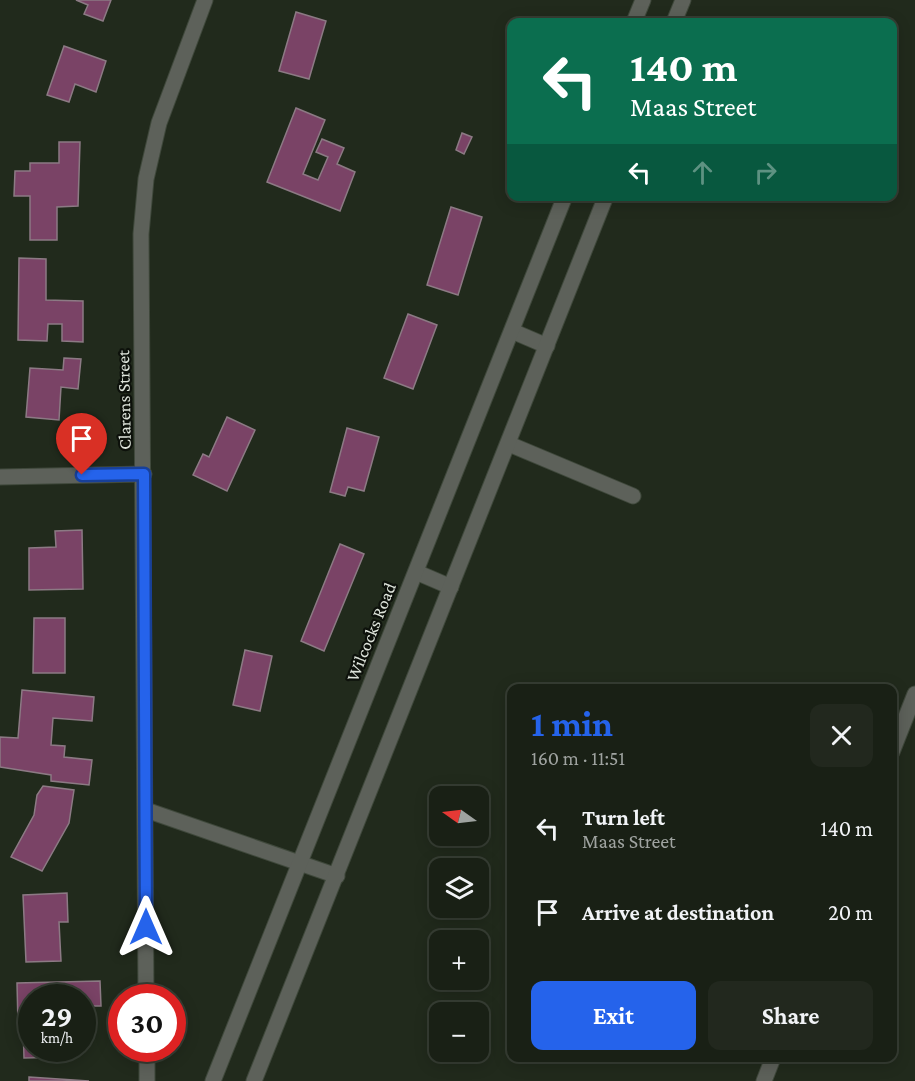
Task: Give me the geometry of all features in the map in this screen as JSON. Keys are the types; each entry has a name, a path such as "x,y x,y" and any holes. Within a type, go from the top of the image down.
{"street":[{"name":"Clarens Street","path":"146,984 141,234 146,179 159,123 205,0"},
{"path":"636,18 643,0"},
{"path":"676,18 683,0"},
{"name":"Wilcocks Road","path":"213,1081 563,201"},
{"path":"254,1081 604,201"},
{"path":"512,331 547,346"},
{"path":"509,444 633,496"},
{"path":"0,477 144,474"},
{"path":"416,573 451,587"},
{"path":"897,739 915,694"},
{"path":"146,810 337,876"},
{"path":"147,1062 147,1081"},
{"path":"764,1081 771,1062"}],"building":[{"path":"76,0 111,0 103,21 84,14 88,5"},
{"path":"296,12 326,21 309,79 279,71"},
{"path":"64,46 106,61 96,92 75,84 69,102 47,95"},
{"path":"296,108 325,120 303,174 318,180 328,157 316,152 322,139 344,148 337,164 355,172 340,211 267,182"},
{"path":"462,133 472,137 464,154 456,150"},
{"path":"59,142 80,142 78,206 57,207 57,240 30,240 30,196 14,196 15,171 30,171 30,163 59,163"},
{"path":"451,207 482,217 458,295 427,285"},
{"path":"19,258 46,259 46,300 83,301 83,342 62,341 62,324 48,324 47,341 18,340"},
{"path":"408,314 437,325 413,389 384,378"},
{"path":"64,358 81,359 78,389 61,387 59,420 26,417 30,368 63,370"},
{"path":"227,417 255,430 227,491 193,475 203,454 209,457"},
{"path":"347,428 379,437 364,491 348,487 345,496 330,492"},
{"path":"82,530 83,589 29,590 29,548 56,547 55,531"},
{"path":"340,544 364,554 324,651 301,641"},
{"path":"34,618 65,618 65,673 33,673"},
{"path":"245,650 272,656 260,711 233,705"},
{"path":"22,690 94,697 92,721 53,718 51,745 65,746 64,757 92,760 89,785 51,781 51,775 0,767 0,737 18,738"},
{"path":"43,786 74,790 69,823 42,871 11,857 34,815 37,795"},
{"path":"67,893 68,922 59,922 61,961 26,962 23,895"},
{"path":"100,981 101,1006 96,1006 96,984 18,984 18,1024 17,983"},
{"path":"29,1077 89,1081 29,1081"}],"route":[{"path":"82,475 144,474 146,927"}]}
